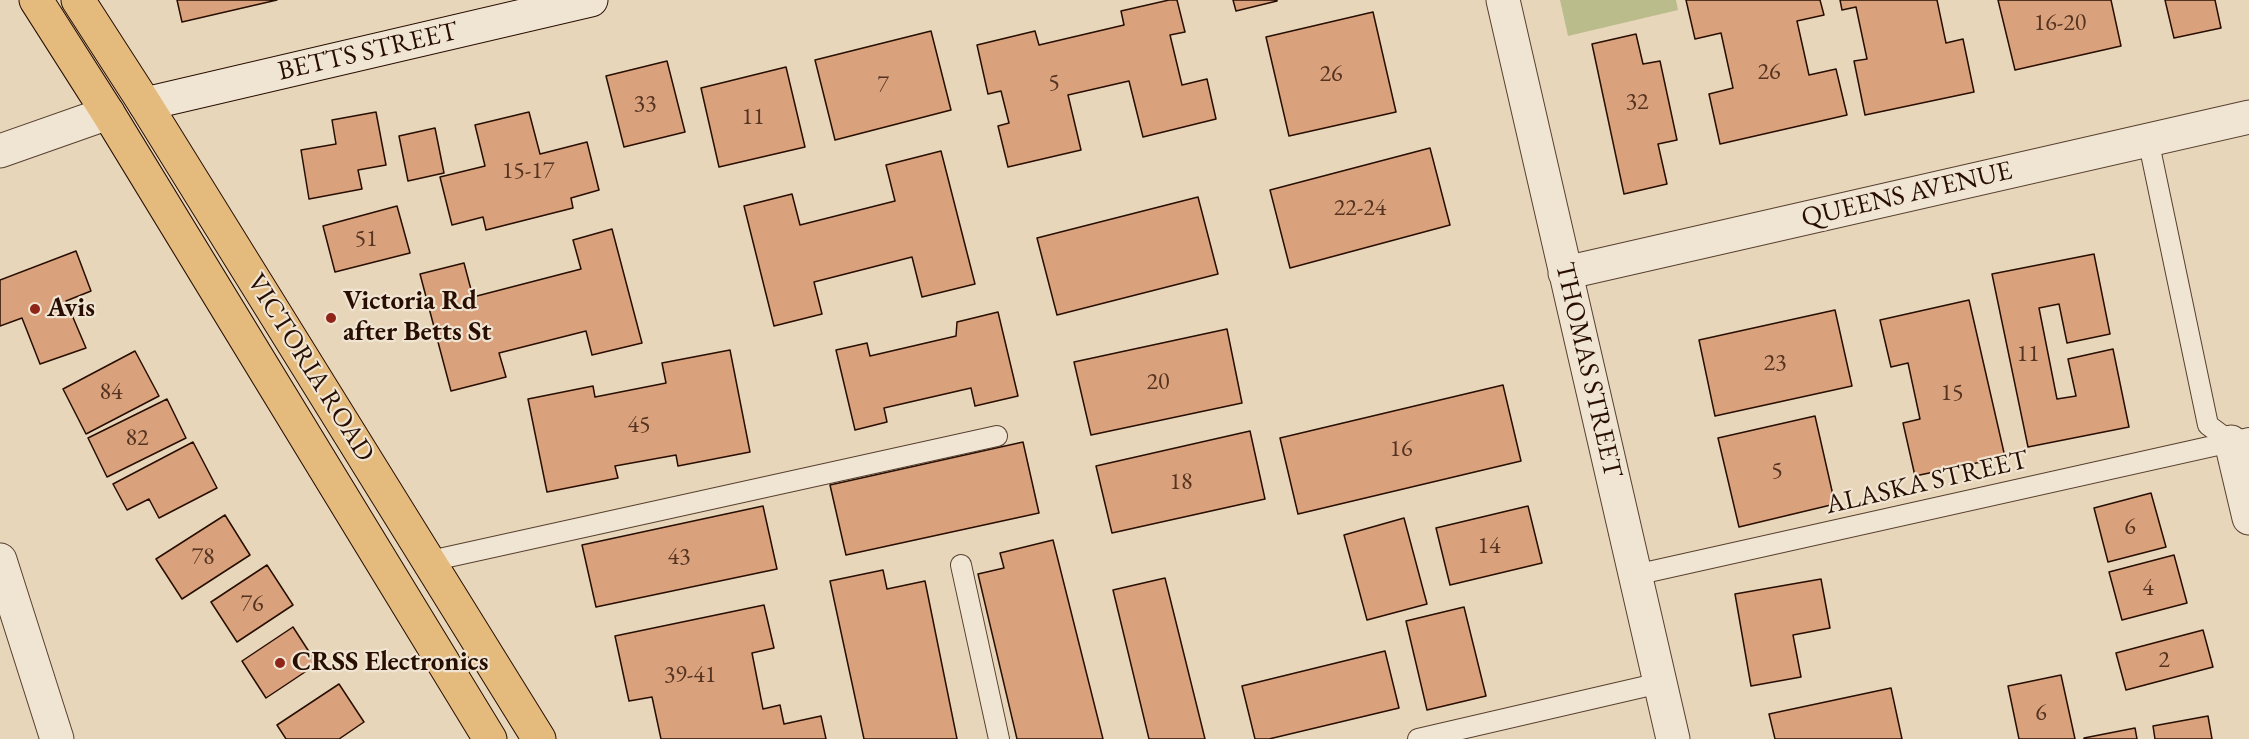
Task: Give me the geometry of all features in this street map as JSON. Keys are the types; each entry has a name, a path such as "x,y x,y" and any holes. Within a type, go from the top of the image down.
{"main road":[{"name":"VICTORIA ROAD","path":"36,0 108,113 490,739"},
{"name":"VICTORIA ROAD","path":"78,0 146,104 539,739"}],"street":[{"name":"BETTS STREET","path":"146,104 591,0"},
{"name":"THOMAS STREET","path":"1503,0 1673,739"},
{"path":"0,151 108,113"},
{"name":"QUEENS AVENUE","path":"1565,273 2249,117"},
{"path":"2240,440 2249,518"},
{"path":"0,560 57,739"}],"lane":[{"path":"2148,139 2208,425 2240,440"},
{"path":"430,561 997,436"},
{"name":"ALASKA STREET","path":"1635,575 2240,440"},
{"path":"961,565 999,739"},
{"path":"1418,739 1660,683"}],"green space":[{"path":"1560,0 1676,0 1678,10 1568,36"}],"building":[{"path":"177,0 277,0 182,22"},
{"path":"1177,0 1185,32 1170,35 1182,85 1207,79 1216,119 1143,137 1129,81 1068,95 1081,150 1008,167 998,126 1009,123 1001,91 988,94 977,45 1035,31 1039,45 1124,25 1121,11"},
{"path":"1233,0 1277,0 1277,1 1236,11"},
{"path":"1686,0 1820,0 1824,15 1797,21 1809,75 1836,69 1847,115 1720,144 1709,94 1733,88 1721,33 1695,39"},
{"path":"1840,0 1937,0 1946,43 1963,39 1974,92 1865,115 1854,61 1867,59 1856,7 1842,10"},
{"path":"1998,0 2111,0 2121,46 2015,70"},
{"path":"2165,0 2215,0 2221,28 2174,38"},
{"path":"1373,12 1396,112 1289,136 1266,37"},
{"path":"931,31 951,110 835,140 815,60"},
{"path":"1636,34 1643,64 1660,61 1677,140 1658,144 1667,184 1624,194 1592,44"},
{"path":"667,61 685,132 624,147 606,76"},
{"path":"786,67 805,147 719,167 701,88"},
{"path":"376,112 386,165 358,170 362,189 309,199 301,150 336,144 332,120"},
{"path":"529,112 540,154 587,142 599,190 571,198 573,208 486,230 483,217 452,225 440,177 485,166 475,125"},
{"path":"435,128 444,173 408,181 399,136"},
{"path":"1430,148 1450,225 1290,268 1270,190"},
{"path":"941,151 975,284 922,297 912,257 814,282 822,314 774,326 744,206 792,194 800,225 895,201 886,165"},
{"path":"1198,197 1218,274 1057,315 1037,238"},
{"path":"397,206 410,253 335,272 323,226"},
{"path":"612,229 642,343 592,355 586,331 499,353 506,377 451,391 420,274 464,263 473,297 581,269 573,240"},
{"name":"Avis","path":"76,251 91,291 66,301 86,348 40,364 22,318 0,326 0,280"},
{"path":"2094,254 2110,334 2067,343 2059,304 2039,308 2057,399 2076,396 2068,359 2113,349 2129,427 2028,447 1992,274"},
{"path":"1969,300 2005,457 1915,476 1903,423 1920,419 1908,363 1891,367 1880,320"},
{"path":"1835,310 1852,386 1715,416 1699,340"},
{"path":"998,312 1018,396 975,406 971,388 884,408 887,422 855,430 836,350 867,343 870,356 956,336 957,322"},
{"path":"1227,329 1242,403 1091,435 1074,362"},
{"path":"730,350 750,452 678,466 676,455 615,466 618,478 547,492 528,399 593,386 595,397 666,383 662,363"},
{"path":"135,351 159,396 86,434 63,389"},
{"path":"1503,385 1521,461 1298,514 1280,438"},
{"path":"167,399 186,438 107,477 88,438"},
{"path":"1815,416 1835,504 1739,527 1718,438"},
{"path":"1250,431 1265,499 1112,533 1096,466"},
{"path":"193,442 217,488 159,518 149,499 127,510 113,484"},
{"path":"1023,442 1039,513 846,555 830,485"},
{"path":"2151,493 2166,547 2108,562 2094,508"},
{"path":"763,506 777,569 596,607 582,545"},
{"path":"1528,506 1542,563 1450,585 1436,528"},
{"path":"225,515 250,555 182,599 156,559"},
{"path":"1404,518 1427,604 1367,620 1344,535"},
{"path":"1053,540 1103,739 1017,739 978,574 1004,568 1000,553"},
{"path":"2174,555 2187,603 2122,620 2109,572"},
{"path":"267,565 293,605 237,642 211,602"},
{"path":"883,570 887,589 925,581 957,739 864,739 830,581"},
{"path":"1165,578 1205,739 1149,739 1113,590"},
{"path":"1821,579 1830,628 1793,635 1801,677 1751,686 1735,594"},
{"path":"764,605 774,648 752,653 763,709 780,705 784,724 821,716 826,739 661,739 652,697 629,701 615,636"},
{"path":"1464,607 1486,696 1427,710 1406,621"},
{"name":"CRSS Electronics","path":"293,627 317,664 266,698 242,661"},
{"path":"2203,630 2213,667 2126,690 2116,653"},
{"path":"1385,651 1399,708 1269,739 1255,739 1242,686"},
{"path":"2061,675 2075,739 2019,739 2008,686"},
{"path":"339,684 364,722 339,739 286,739 277,725"},
{"path":"1891,688 1902,739 1775,739 1769,714"},
{"path":"2208,716 2212,739 2155,739 2153,726"},
{"path":"2135,728 2137,739 2084,739 2084,738"}],"place":[{"name":"Avis","path":"35,309"},
{"name":"Victoria Rd after Betts St","path":"331,318"},
{"name":"CRSS Electronics","path":"280,663"}]}
